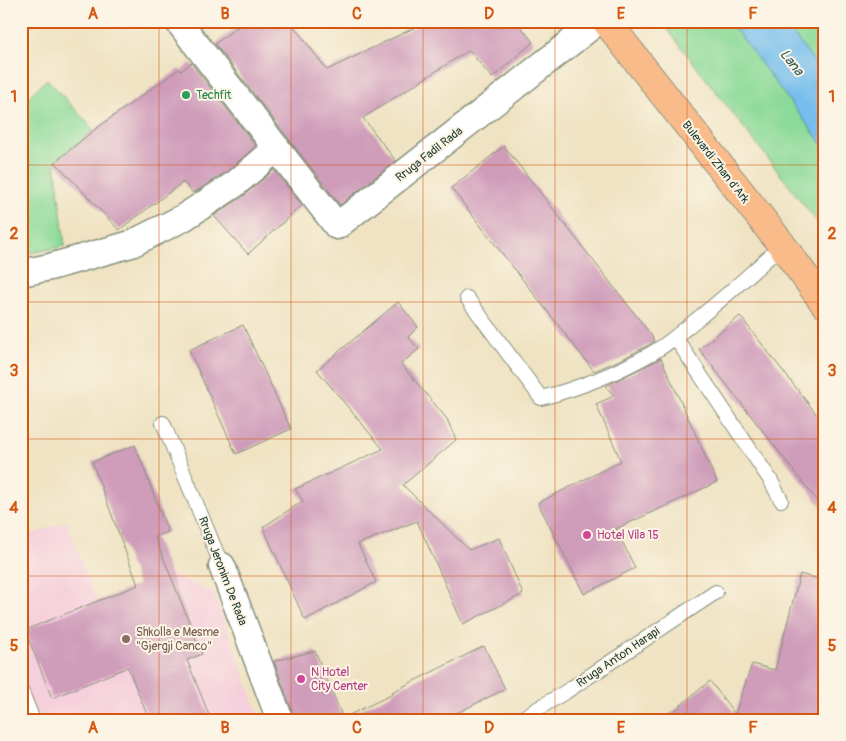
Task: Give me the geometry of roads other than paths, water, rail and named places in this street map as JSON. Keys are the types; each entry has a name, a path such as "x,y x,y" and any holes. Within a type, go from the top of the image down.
{"main road":[{"name":"Bulevardi Zhan d'Ark","path":"606,21 782,245 825,304"}],"street":[{"name":"Rruga Fadil Rada","path":"190,26 277,148 337,226 598,21"},
{"path":"21,273 50,267 140,240 183,218 235,184 277,148"},
{"name":"Rruga Jeronim De Rada","path":"222,566 280,720"}],"lane":[{"path":"468,298 542,398 566,392 606,376 653,353 735,288 782,245"},
{"path":"675,337 771,480 781,500"},
{"name":"Rruga Jeronim De Rada","path":"163,423 222,566"},
{"name":"Rruga Anton Harapi","path":"519,720 567,691 716,592"},
{"path":"21,690 33,720"}],"water":[{"name":"Lana","path":"729,21 783,21 825,75 825,148"}],"place":[{"name":"Techfit","path":"186,95"},
{"name":"Hotel Vila 15","path":"587,535"},
{"name":"Shkolla e Mesme \"Gjergji Canco\"","path":"126,639"},
{"name":"N Hotel City Center","path":"301,679"}]}
